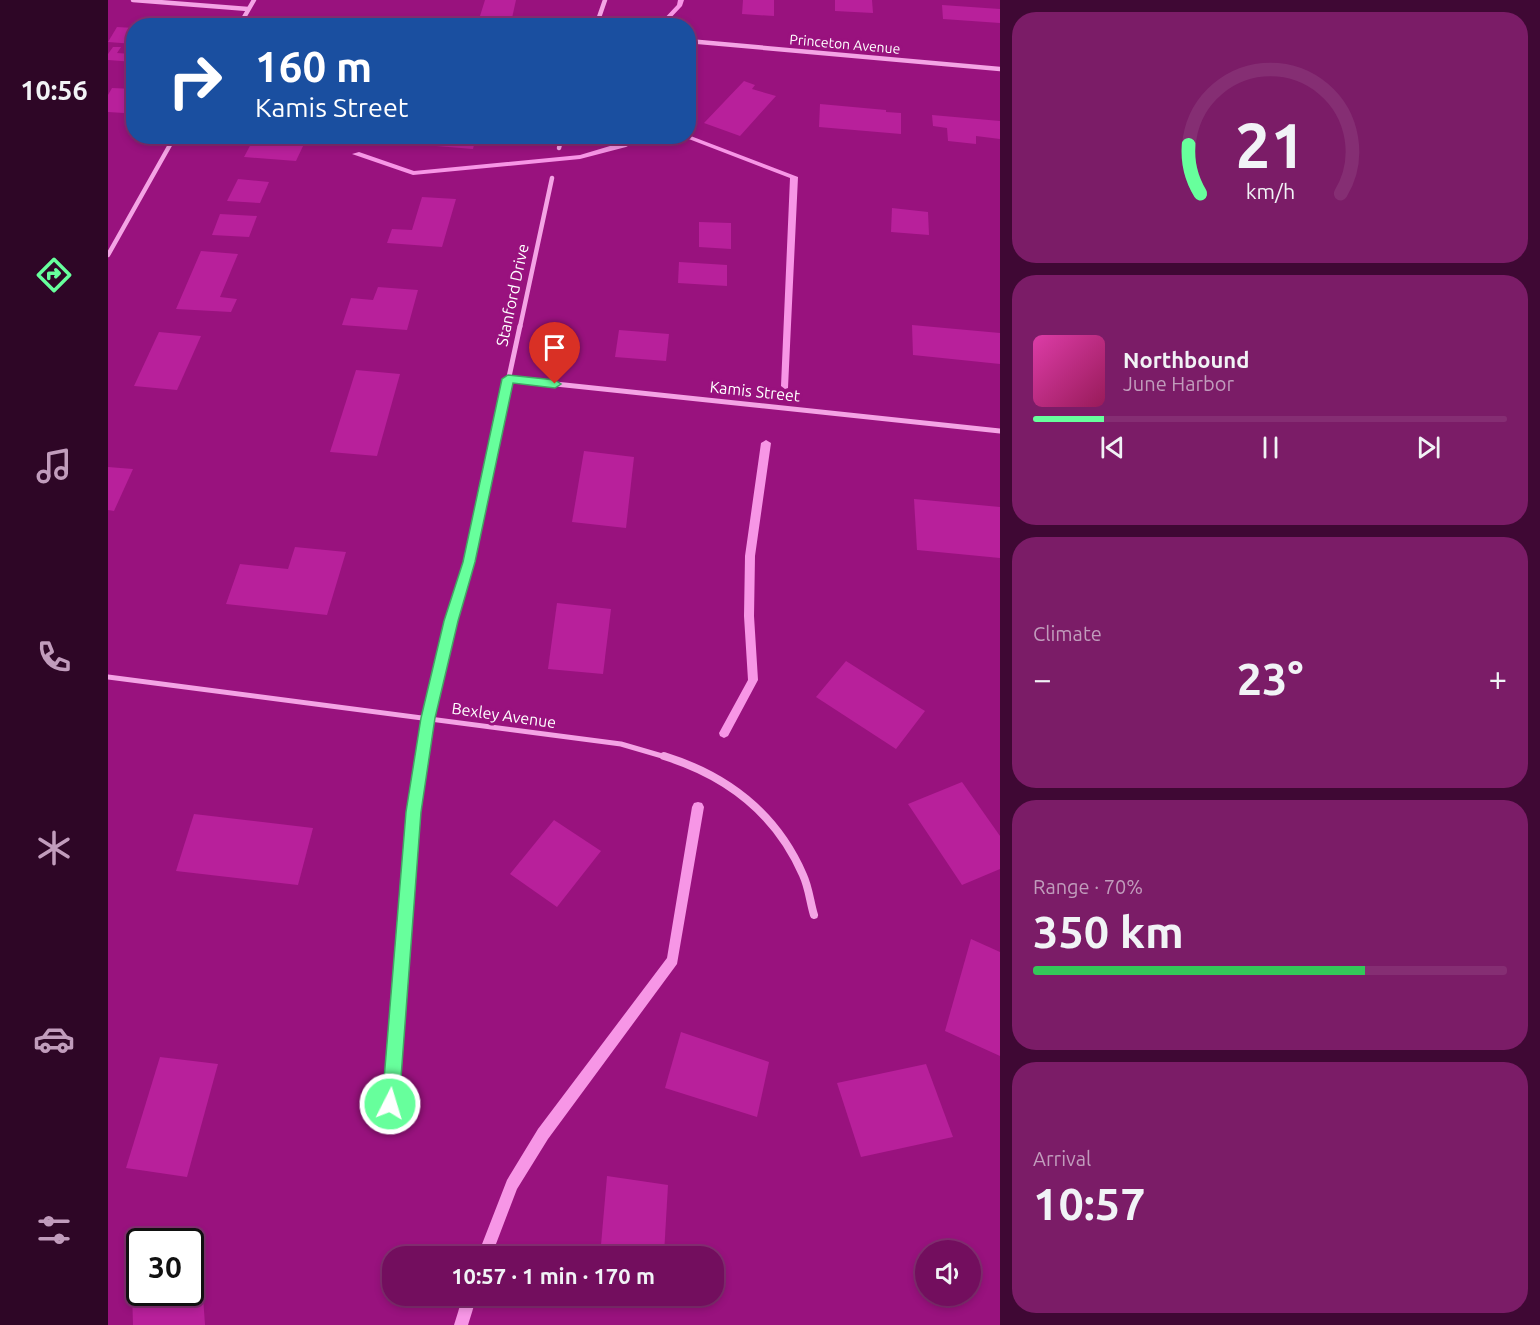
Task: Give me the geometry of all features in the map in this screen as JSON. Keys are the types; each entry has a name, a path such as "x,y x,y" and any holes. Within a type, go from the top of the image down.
{"street":[{"path":"133,0 248,9"},
{"path":"243,18 254,0"},
{"path":"599,18 605,0"},
{"name":"Princeton Avenue","path":"696,42 1000,69"},
{"path":"108,255 170,144"},
{"path":"559,148 560,144"},
{"name":"Stanford Drive","path":"388,1127 414,812 428,718 451,621 469,562 552,178"},
{"name":"Kamis Street","path":"508,379 1000,431"},
{"name":"Bexley Avenue","path":"108,677 621,744 671,756 700,767 738,790 753,802 774,825 804,876 814,915"}],"building":[{"path":"485,0 516,0 512,18 480,16"},
{"path":"743,0 774,0 774,16 742,14"},
{"path":"835,0 872,0 873,13 835,11"},
{"path":"942,5 1000,9 1000,23 943,19"},
{"path":"117,27 126,28 126,43 108,42"},
{"path":"113,47 121,47 117,53 126,54 126,61 108,60 108,54"},
{"path":"744,81 755,85 752,89 776,96 740,136 704,123"},
{"path":"112,88 126,89 124,113 108,112 108,95"},
{"path":"820,104 901,113 901,134 819,127"},
{"path":"932,115 1000,121 1000,139 976,136 976,144 948,141 947,128 933,126"},
{"path":"251,144 303,146 296,161 244,157"},
{"path":"437,144 474,144 473,149 436,146"},
{"path":"238,179 269,182 260,203 227,201"},
{"path":"422,197 456,199 442,247 387,243 392,229 412,230"},
{"path":"892,208 928,212 929,235 891,232"},
{"path":"220,214 257,216 249,237 212,235"},
{"path":"699,222 731,223 731,249 699,247"},
{"path":"201,251 238,254 220,297 237,299 231,312 176,309"},
{"path":"679,262 727,265 727,286 678,283"},
{"path":"378,287 418,290 407,330 342,325 351,298 373,300"},
{"path":"912,325 1000,333 1000,364 913,355"},
{"path":"619,330 669,334 666,361 615,357"},
{"path":"159,332 201,336 177,390 134,386"},
{"path":"356,370 400,374 377,456 330,452"},
{"path":"584,451 634,457 626,528 572,522"},
{"path":"108,467 133,469 114,511 108,510"},
{"path":"914,499 1000,507 1000,558 917,550"},
{"path":"295,547 346,552 327,615 226,604 240,564 288,569"},
{"path":"557,603 611,609 603,674 548,669"},
{"path":"846,661 925,711 896,749 816,697"},
{"path":"962,782 1000,836 1000,869 962,885 908,804"},
{"path":"194,814 313,828 298,885 176,871"},
{"path":"554,820 601,851 557,907 510,874"},
{"path":"971,939 1000,952 1000,1056 945,1031"},
{"path":"681,1032 769,1062 757,1117 665,1088"},
{"path":"160,1057 218,1064 187,1177 126,1168"},
{"path":"926,1064 953,1137 861,1157 837,1083"},
{"path":"607,1176 668,1185 664,1246 601,1245"},
{"path":"132,1306 204,1306 205,1325 133,1325"}],"waterway":[{"path":"668,18 680,5 681,0"},
{"path":"696,140 794,177 785,386"},
{"path":"356,154 413,173 580,157 625,144"},
{"path":"724,733 753,680 749,616 750,556 766,443"},
{"path":"488,1246 512,1185 543,1134 673,960 698,807"},
{"path":"461,1325 467,1306"}],"route":[{"path":"390,1104 414,812 428,718 451,621 469,562 508,379 555,384"}]}
